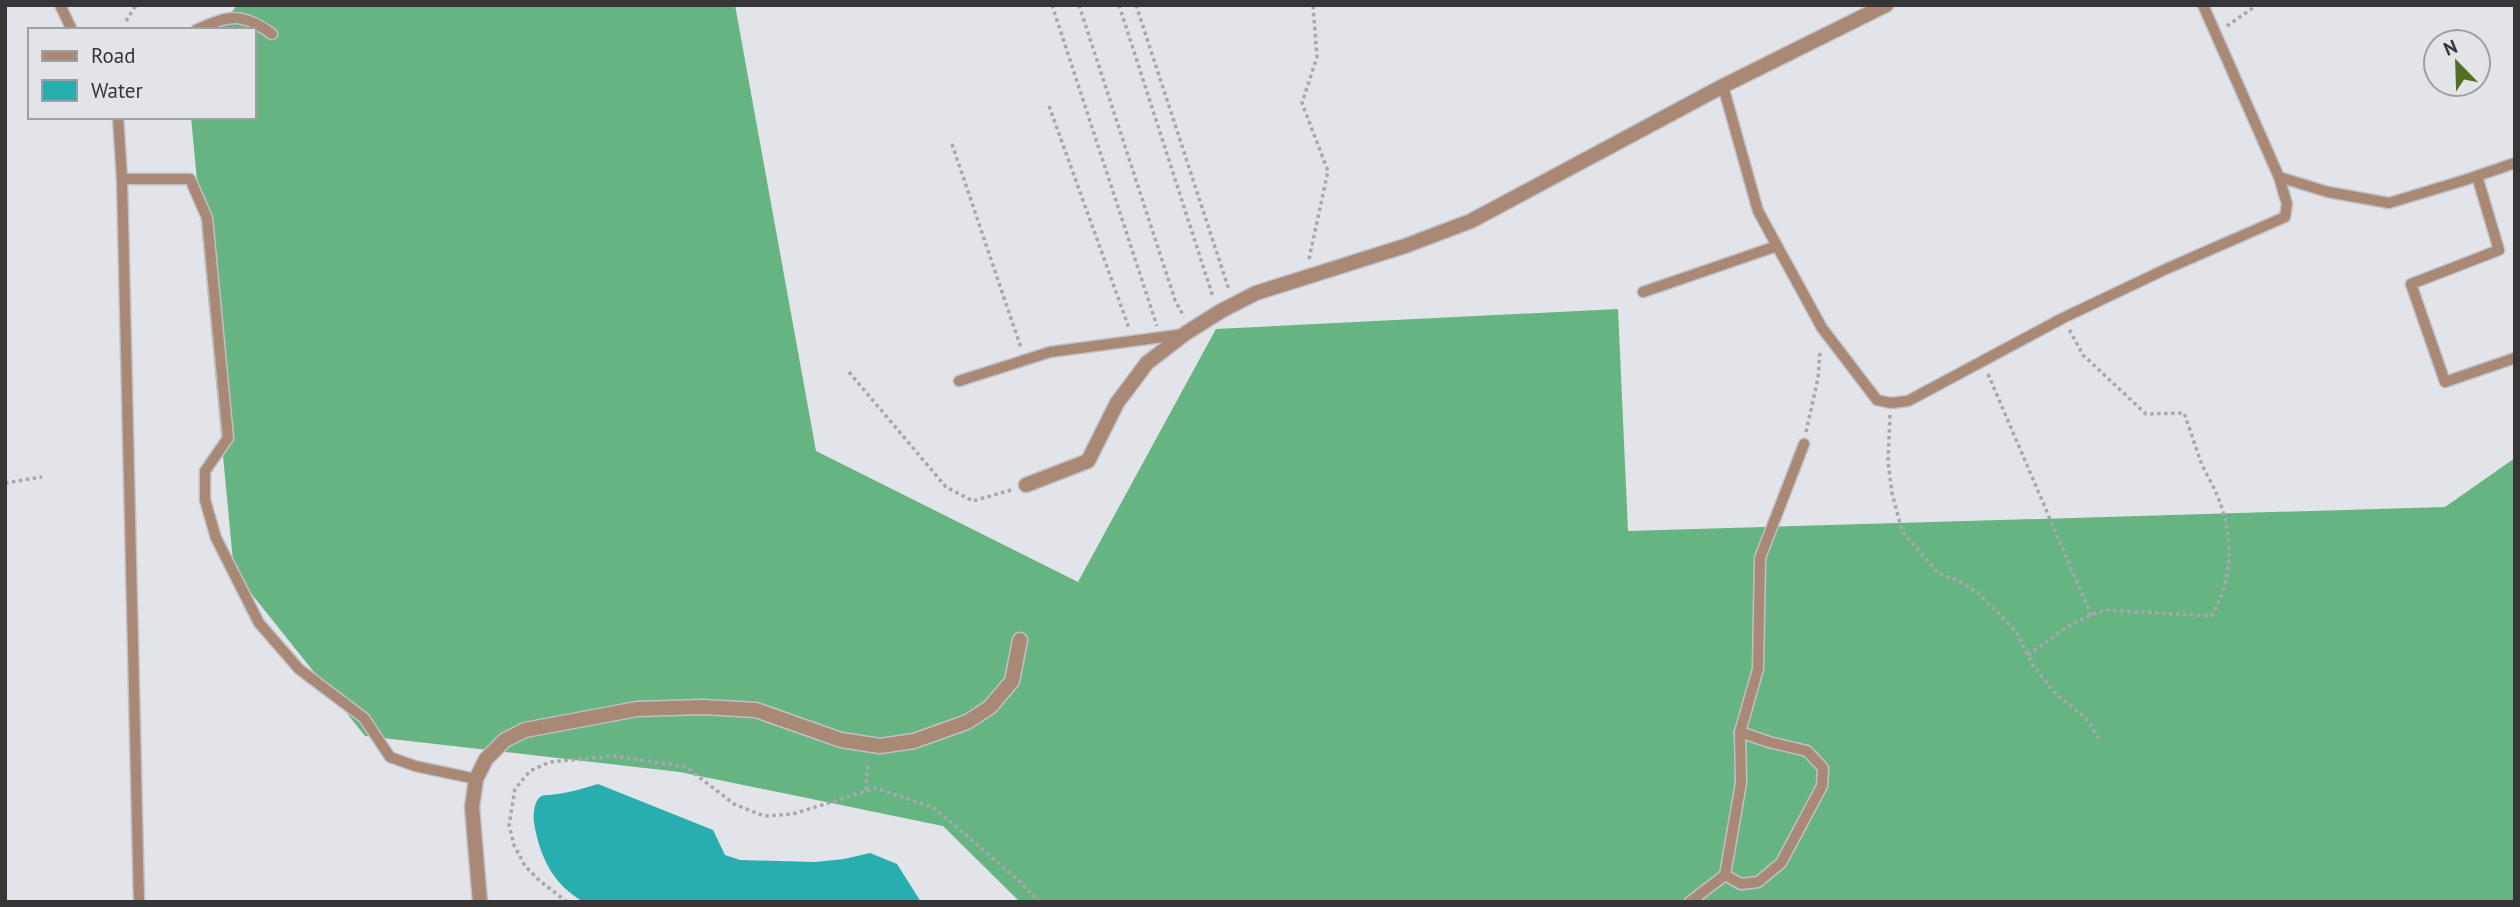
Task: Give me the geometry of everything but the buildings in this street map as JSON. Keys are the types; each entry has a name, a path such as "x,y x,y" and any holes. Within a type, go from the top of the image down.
{"street":[{"path":"1026,485 1088,461 1117,403 1147,363 1221,311 1256,293 1405,246 1471,221 1723,86 1886,5"},
{"path":"480,902 472,807 476,779 485,759 505,740 525,730 637,709 703,706 757,710 841,740 870,745 914,741 967,722 990,706 1012,681 1020,640"}],"lane":[{"path":"60,5 71,28"},
{"path":"1723,86 1758,211 1822,328 1877,400 1891,403 1908,401 2063,318 2285,217 2287,204 2279,177 2203,5"},
{"path":"200,28 223,18 254,21 272,34"},
{"path":"118,119 122,178 139,902"},
{"path":"2279,177 2328,192 2389,203 2515,163"},
{"path":"2477,176 2499,250 2412,284 2445,382 2515,358"},
{"path":"122,178 190,179 207,218 228,438 205,471 205,500 216,538 259,623 299,669 363,718 390,757 415,766 476,779"},
{"path":"1643,292 1777,246"},
{"path":"959,381 1050,352 1160,338 1191,330"},
{"path":"1690,902 1725,875 1741,783 1740,732 1758,669 1760,558 1804,444"},
{"path":"1725,875 1741,884 1758,882 1782,863 1822,786 1823,768 1807,751 1740,732"}],"path":[{"path":"126,21 136,5"},
{"path":"1052,5 1160,338"},
{"path":"1079,5 1175,300 1191,330"},
{"path":"1119,5 1212,295 1221,311"},
{"path":"1136,5 1228,289 1237,303"},
{"path":"1305,277 1328,171 1302,103 1317,57 1313,5"},
{"path":"2216,34 2257,5"},
{"path":"1049,106 1134,341"},
{"path":"952,144 1025,360"},
{"path":"2028,655 2073,623 2104,610 2211,616 2218,605 2229,574 2229,542 2218,498 2203,467 2184,413 2146,414 2083,355 2063,318"},
{"path":"1804,444 1818,378 1822,328"},
{"path":"1983,362 2091,615"},
{"path":"849,372 946,487 972,501 1026,485"},
{"path":"1891,403 1888,462 1892,493 1902,531 1939,574 1955,579 1978,593 2017,633 2028,655 2056,694 2085,717 2099,738"},
{"path":"5,483 42,477"},
{"path":"866,790 870,745"},
{"path":"567,902 525,866 514,845 509,825 515,789 530,771 550,762 615,756 685,767 734,804 765,816 793,814 876,788 934,808 1040,902"}],"green space":[{"path":"237,5 735,5 816,451 1078,582 1216,329 1618,309 1628,531 2445,507 2515,458 2515,902 1020,902 943,826 680,772 365,736 234,572 191,119 256,119 256,28 220,28"}],"water":[{"path":"598,784 713,830 725,855 740,860 815,862 870,853 897,864 921,902 584,902 564,887 550,869 540,847 534,813 536,802 541,796"}]}
